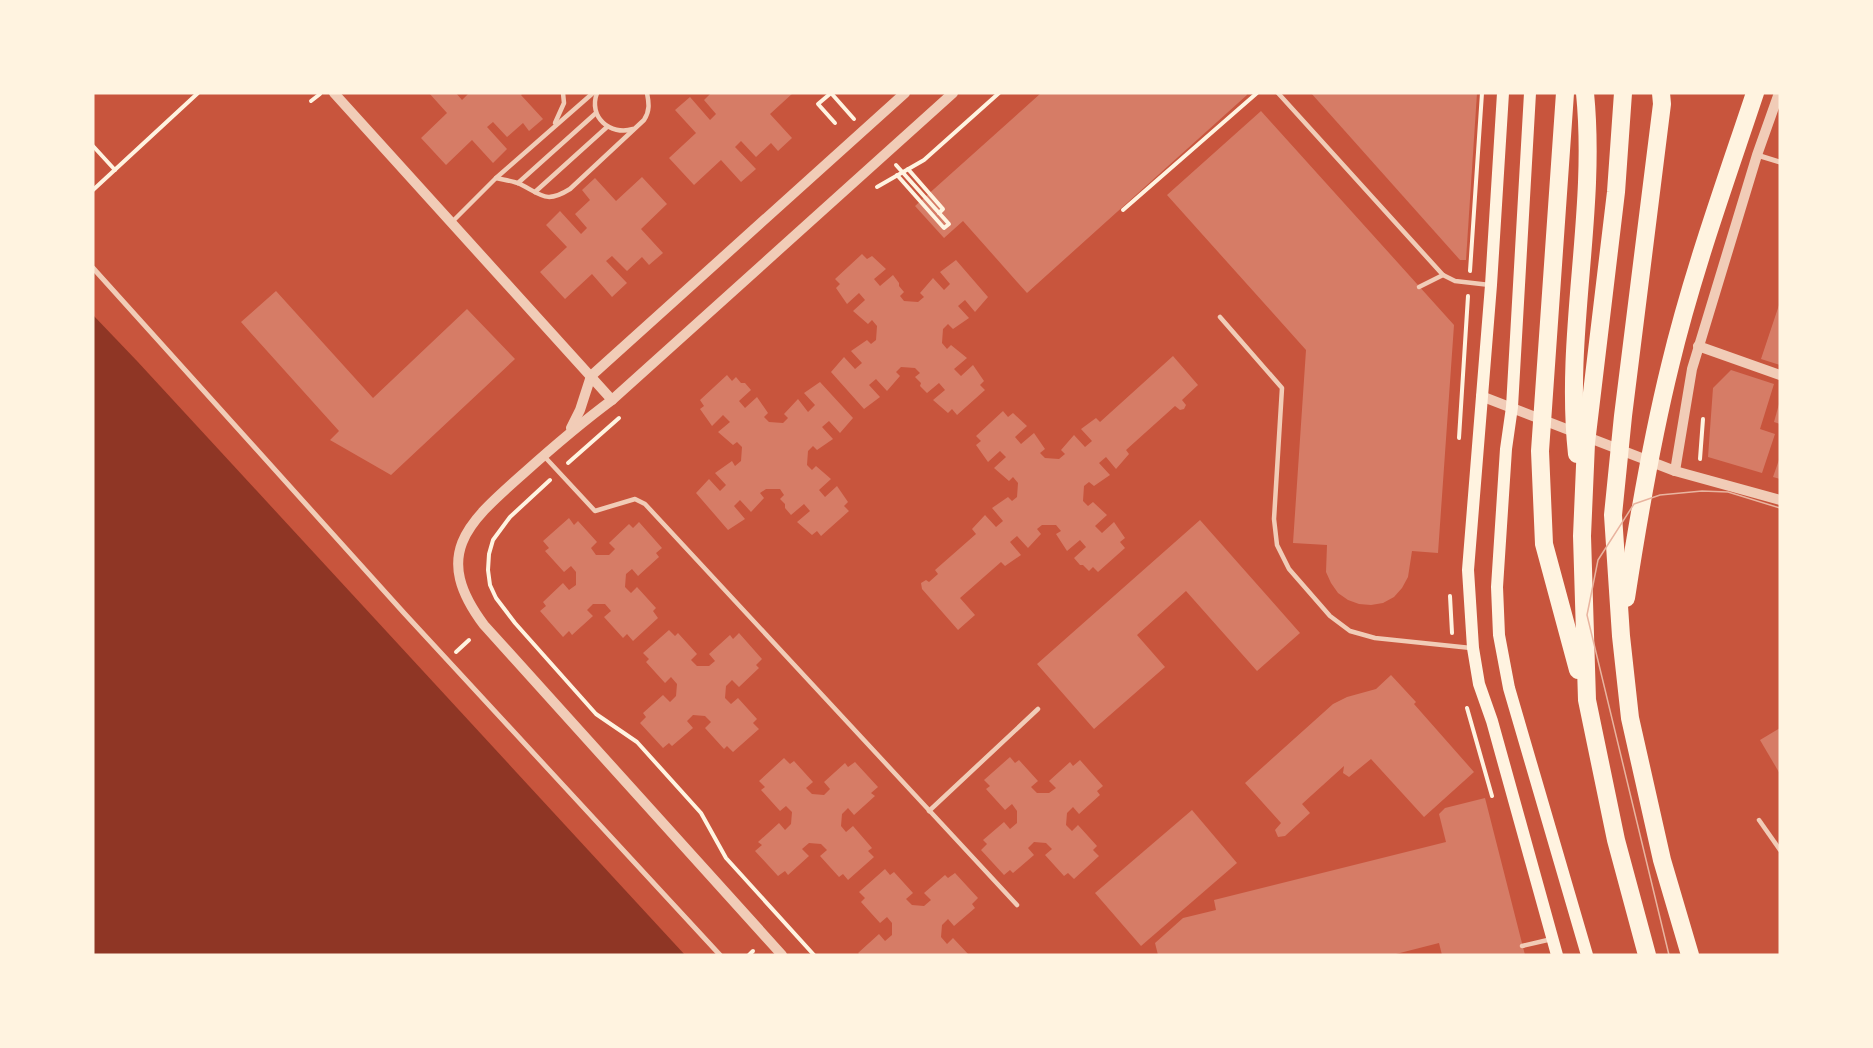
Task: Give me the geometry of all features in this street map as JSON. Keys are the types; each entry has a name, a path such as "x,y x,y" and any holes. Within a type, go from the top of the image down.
{"highway":[{"path":"1565,93 1540,451 1544,544 1587,700 1616,840 1647,955"},
{"path":"1585,93 1586,193 1573,412 1582,503 1587,700"},
{"path":"1582,503 1590,396 1616,192 1623,93"},
{"path":"1621,636 1639,512 1669,368 1689,295 1755,93"},
{"path":"1662,97 1613,515 1621,636 1630,718 1662,860 1690,955"}],"main road":[{"path":"1503,93 1491,285 1468,570 1479,684 1495,732 1557,955"},
{"path":"1530,93 1512,407 1506,449 1497,577 1499,635 1509,688 1587,955"}],"street":[{"path":"334,93 612,400"},
{"path":"570,431 580,410 591,376 905,93"},
{"path":"782,955 484,625 466,596 459,570 459,556 462,542 475,518 570,431 612,400 953,93"},
{"path":"1675,471 1698,346 1757,155 1779,93"},
{"path":"1757,155 1780,162"},
{"path":"93,268 404,613 720,955"},
{"path":"1698,346 1780,375"},
{"path":"1481,396 1675,471 1780,500"}],"lane":[{"path":"552,128 564,103 563,93"},
{"path":"452,222 496,178 595,93"},
{"path":"595,93 596,113 607,127 626,131 638,126"},
{"path":"496,178 518,183 543,197 551,198 570,189 644,120 648,111 647,93"},
{"path":"1278,93 1443,275 1455,281 1491,285"},
{"path":"518,183 596,113"},
{"path":"535,192 607,127"},
{"path":"1419,287 1443,275"},
{"path":"1220,317 1282,388 1274,519 1277,545 1288,569 1330,616 1350,632 1375,638 1474,648"},
{"path":"543,455 595,511 635,499 645,504 1017,905"},
{"path":"929,811 1038,709"},
{"path":"1759,820 1780,850"},
{"path":"1522,946 1552,939"}],"path":[{"path":"93,190 198,93"},
{"path":"831,93 819,104 835,123"},
{"path":"871,192 879,185 924,160 999,93"},
{"path":"1123,210 1257,93"},
{"path":"93,146 115,170"},
{"path":"897,175 944,228 949,224 939,213 943,209 908,169"},
{"path":"621,417 558,472 500,528 493,540 489,563 490,585 495,598 510,617 596,714 637,742 701,813 726,858 814,955"}],"shaded area":[{"path":"93,315 137,361 685,955 93,955"}],"building":[{"path":"429,93 456,93 462,100 467,93 523,93 521,95 543,119 529,131 523,123 507,137 493,122 487,127 507,149 493,163 472,140 446,165 421,138 447,113"},
{"path":"711,93 793,93 770,114 792,138 778,151 771,143 756,157 741,141 735,147 756,169 741,182 721,160 694,185 669,158 696,133 675,110 690,97 710,120 716,114 704,100"},
{"path":"1041,93 1246,93 1247,95 1027,293 963,221 944,238 915,206"},
{"path":"1311,93 1477,93 1466,260 1460,260"},
{"path":"1261,111 1454,325 1438,553 1412,551 1408,577 1402,588 1394,597 1383,603 1359,604 1338,593 1326,572 1327,545 1293,543 1306,350 1167,195"},
{"path":"642,177 667,204 641,229 663,253 649,265 642,257 627,271 612,256 606,261 627,283 612,297 592,274 565,299 540,272 567,247 546,225 560,211 581,234 587,228 575,214 590,200 582,190 595,178 616,201"},
{"path":"862,254 867,259 872,256 886,269 874,279 880,286 893,275 904,292 900,296 904,301 918,302 924,297 920,293 933,278 944,290 950,284 940,272 956,260 988,297 975,312 965,300 958,306 969,318 953,329 948,324 943,329 942,343 947,349 951,345 967,358 954,369 961,376 973,365 984,381 980,385 985,390 957,415 952,409 948,413 933,400 945,390 939,383 927,393 920,386 921,383 915,377 920,373 915,368 901,367 896,372 900,376 887,391 876,379 869,385 880,397 864,409 831,372 844,357 855,369 862,363 851,351 867,340 871,344 876,340 877,326 872,320 868,324 853,311 865,300 859,293 847,304 836,288 840,284 835,279"},
{"path":"276,291 373,398 467,309 515,359 391,475 330,440 339,431 241,322"},
{"path":"1780,302 1780,365 1761,359"},
{"path":"1173,356 1198,385 1182,400 1186,405 1184,409 1180,410 1175,406 1126,450 1129,454 1116,469 1106,457 1099,463 1110,475 1094,486 1089,482 1084,486 1083,501 1088,506 1093,502 1107,515 1095,526 1102,533 1114,522 1125,538 1120,542 1125,548 1098,572 1093,567 1089,571 1074,558 1086,547 1080,540 1067,551 1056,534 1061,531 1056,525 1042,525 1037,529 1041,534 1028,548 1017,536 1010,542 1021,555 1005,566 1001,562 960,598 975,615 958,630 922,589 921,583 926,580 929,582 938,574 935,570 976,534 972,529 985,515 996,527 1003,521 992,508 1008,497 1012,501 1017,497 1018,483 1013,477 1009,481 994,468 1006,457 1000,451 988,462 976,445 981,441 976,436 1003,411 1008,417 1013,413 1027,426 1015,437 1021,444 1034,433 1045,449 1040,453 1045,458 1059,459 1065,454 1061,450 1074,435 1085,447 1092,441 1081,429 1096,418 1100,422"},
{"path":"1731,370 1774,384 1760,429 1775,434 1762,473 1708,457 1713,388"},
{"path":"727,375 732,381 736,377 751,390 739,401 745,408 757,397 768,413 764,417 769,422 783,423 788,418 784,414 798,399 808,412 815,405 804,393 820,382 853,418 840,433 829,421 822,427 833,439 817,450 813,446 808,451 807,465 812,470 816,466 831,479 819,490 825,497 837,486 848,502 844,506 849,511 821,536 817,531 812,535 797,522 810,511 804,504 791,515 780,499 784,495 780,489 766,489 760,493 764,498 751,512 740,500 734,506 745,519 728,530 696,493 709,479 720,491 726,485 715,473 732,461 735,466 741,461 742,447 737,442 733,445 718,432 730,422 723,415 712,426 700,409 704,406 700,400"},
{"path":"1780,404 1780,424 1774,422"},
{"path":"1780,457 1780,479 1773,477"},
{"path":"569,518 574,525 578,521 597,542 591,548 596,555 609,555 615,549 609,543 629,524 633,528 639,522 662,548 656,553 659,557 638,576 632,569 626,574 625,587 631,593 637,587 656,608 653,611 658,618 633,641 627,634 623,638 604,617 611,611 605,604 593,604 587,610 593,616 572,635 569,631 563,637 540,611 546,606 543,602 563,583 569,590 576,585 576,572 571,566 564,572 545,551 549,548 543,541"},
{"path":"1200,520 1300,633 1257,671 1186,591 1137,635 1165,667 1094,729 1037,664"},
{"path":"669,630 675,636 678,633 697,654 691,660 697,666 709,666 715,661 709,654 730,635 733,639 739,633 762,659 756,665 759,668 739,687 732,680 726,686 725,698 731,704 738,698 757,719 753,723 759,729 733,752 727,746 724,749 705,728 711,722 705,716 693,715 687,721 693,728 672,746 669,743 663,748 640,723 646,717 643,713 663,695 670,702 676,696 677,684 671,677 665,683 646,662 649,659 643,653"},
{"path":"1391,675 1474,772 1424,817 1371,759 1349,777 1343,773 1344,766 1302,804 1310,813 1285,836 1278,837 1275,830 1281,823 1245,783 1333,704 1347,697 1376,689"},
{"path":"1780,728 1780,774 1760,740"},
{"path":"1010,757 1015,763 1019,760 1038,781 1031,787 1037,793 1049,793 1056,788 1049,781 1070,762 1073,766 1080,760 1103,786 1097,791 1100,795 1079,814 1073,807 1067,813 1066,825 1072,831 1078,825 1097,846 1093,850 1099,856 1074,879 1068,873 1064,876 1045,855 1052,849 1046,843 1034,842 1028,848 1034,855 1013,873 1010,870 1004,875 981,850 987,844 983,840 1004,822 1010,829 1017,823 1017,811 1012,804 1005,810 986,789 990,786 984,780"},
{"path":"784,758 790,764 794,761 813,782 806,788 812,794 824,795 830,789 824,782 845,763 848,767 855,762 878,787 871,793 875,796 854,815 848,808 842,814 841,826 846,832 853,826 872,848 868,851 874,857 848,880 843,874 839,877 820,856 827,850 821,844 809,843 802,849 809,856 788,875 785,871 778,876 755,851 762,845 758,842 779,823 785,830 791,824 792,812 786,806 780,811 761,790 765,787 759,781"},
{"path":"1485,798 1525,955 1442,955 1439,943 1392,955 1158,955 1155,943 1183,918 1216,910 1214,900 1446,842 1439,814 1445,808"},
{"path":"1192,810 1237,863 1141,946 1095,893"},
{"path":"885,869 890,875 894,872 913,893 906,899 912,905 924,906 931,900 924,893 945,875 948,878 955,873 978,898 972,904 975,908 954,926 948,919 942,925 941,937 947,944 953,938 969,955 860,955 858,953 879,934 885,941 892,935 892,923 887,917 880,923 861,902 865,898 859,892"}],"tram line":[{"path":"1669,955 1587,615 1598,560 1634,504 1660,495 1702,491 1728,492 1780,508"}]}
